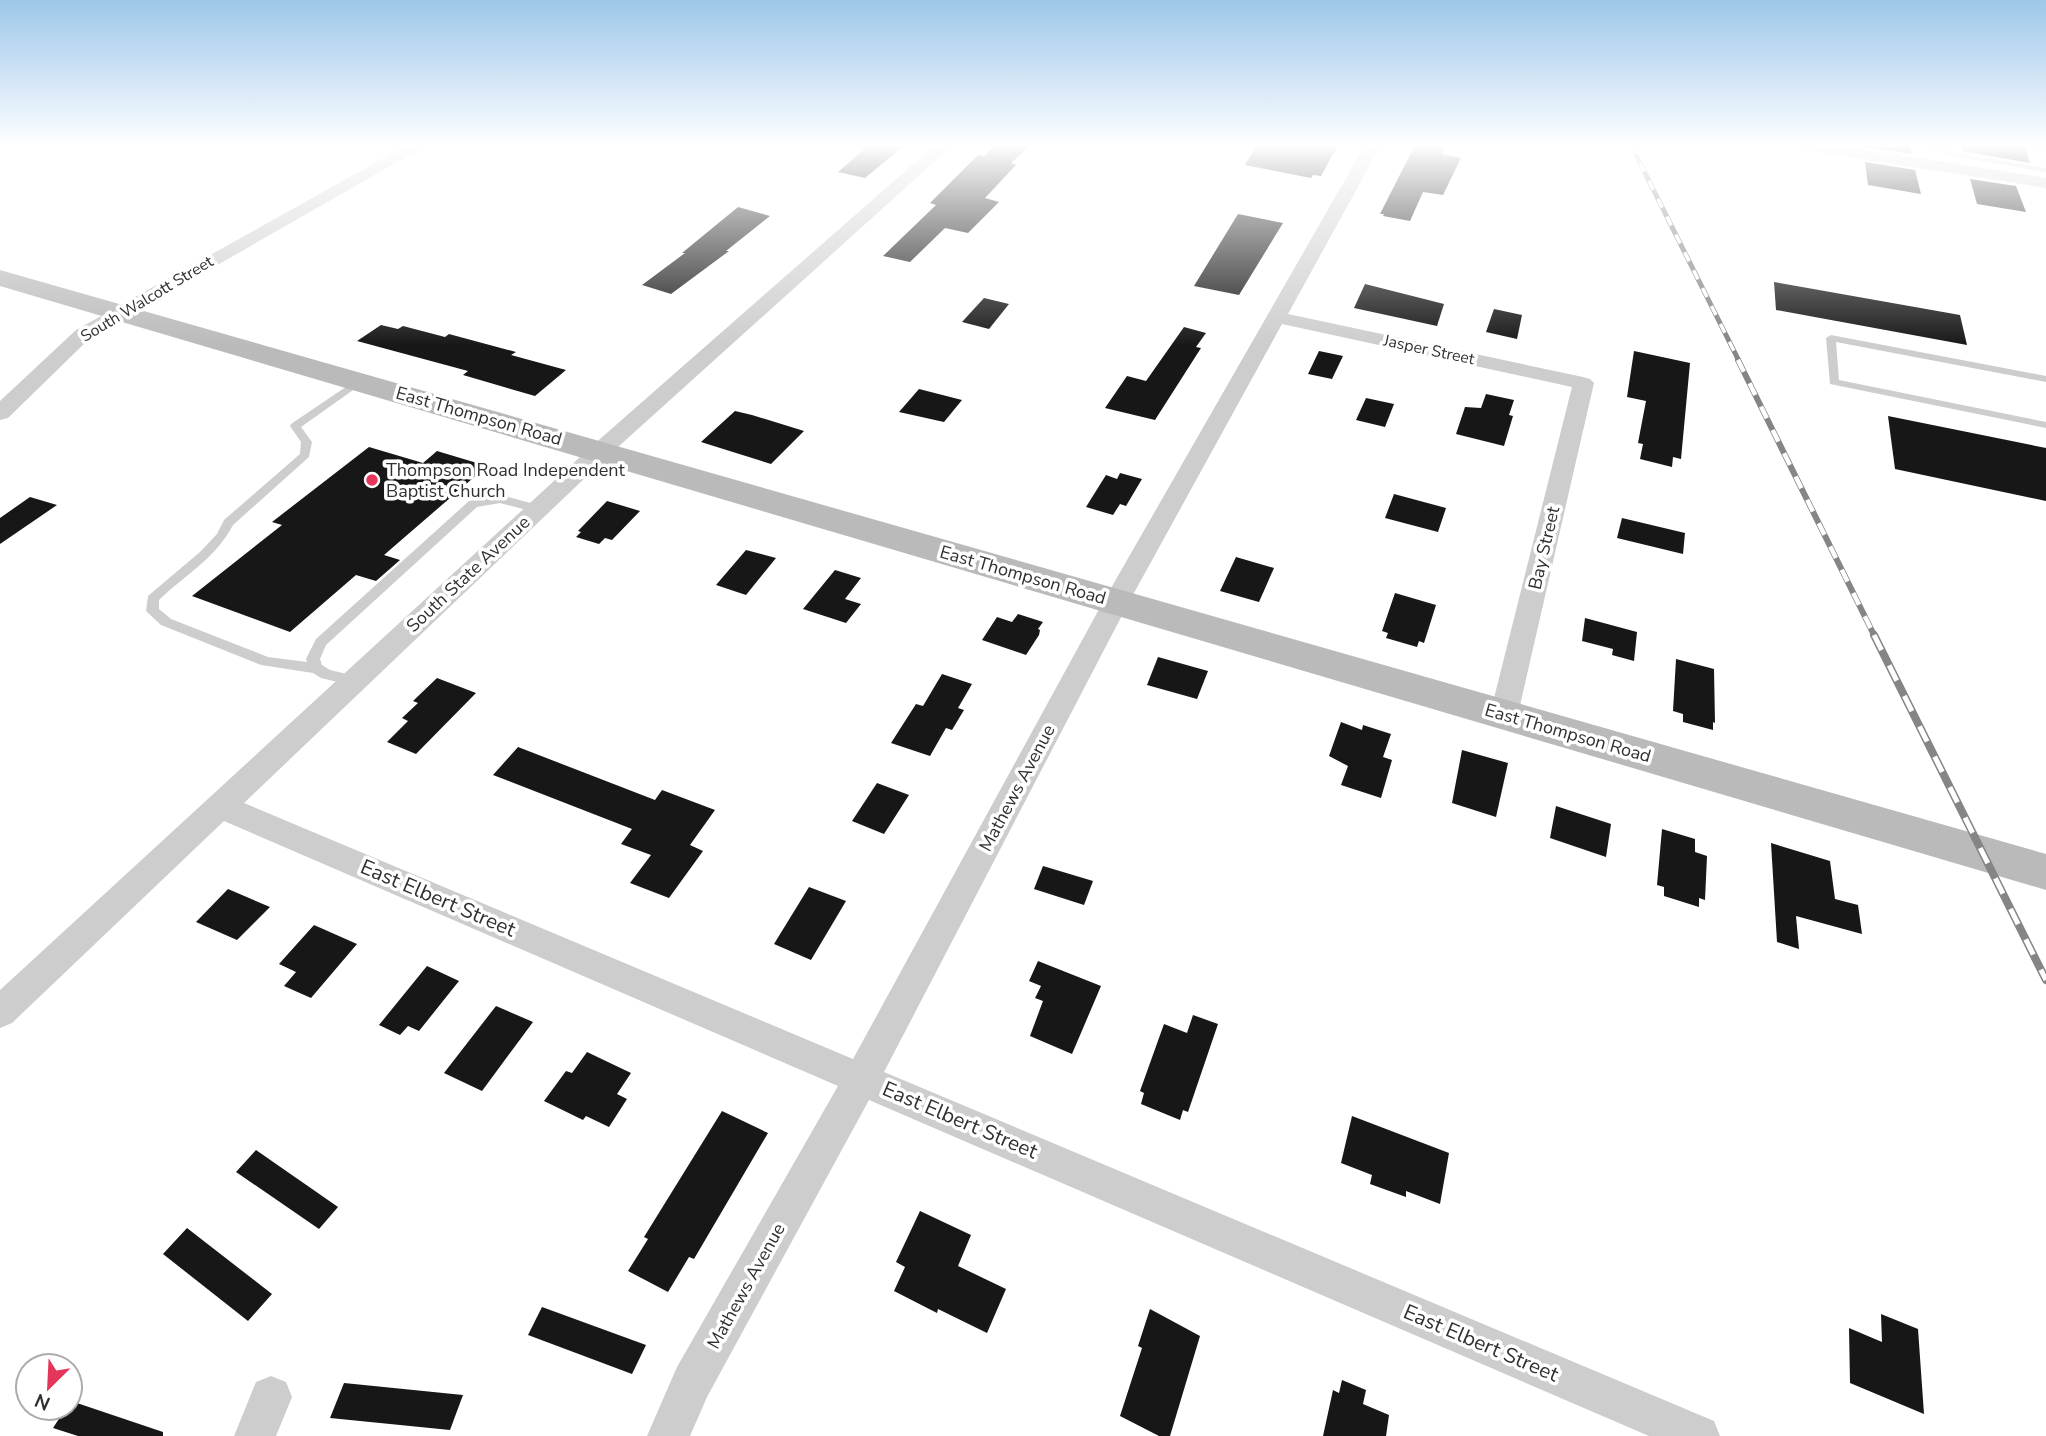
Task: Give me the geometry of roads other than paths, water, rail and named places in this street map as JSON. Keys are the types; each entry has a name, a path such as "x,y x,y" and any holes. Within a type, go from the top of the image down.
{"main road":[{"name":"East Thompson Road","path":"0,278 2046,872"}],"street":[{"name":"South Walcott Street","path":"0,413 83,334 299,212"},
{"name":"South State Avenue","path":"0,1012 600,451 869,212"},
{"name":"Mathews Avenue","path":"668,1436 692,1382 862,1078 1116,602 1335,212"},
{"name":"Jasper Street","path":"1275,317 1583,383"},
{"name":"Bay Street","path":"1504,714 1583,383"},
{"name":"East Elbert Street","path":"220,806 1699,1436"},
{"path":"255,1436 271,1397"}],"lane":[{"path":"2046,379 1831,338 1834,382 2046,425"},
{"path":"354,681 326,674 316,668 266,662 166,622 152,611 153,599 210,553 223,537 228,523 305,455 308,445 306,436 295,426 359,381"},
{"path":"316,668 313,659 321,642 473,505 500,499 538,509"}],"railway":[{"path":"1665,212 1739,361"},
{"path":"1738,360 1875,637"},
{"path":"1874,635 2046,980"}],"place":[{"name":"Thompson Road Independent Baptist Church","path":"372,480"}]}
